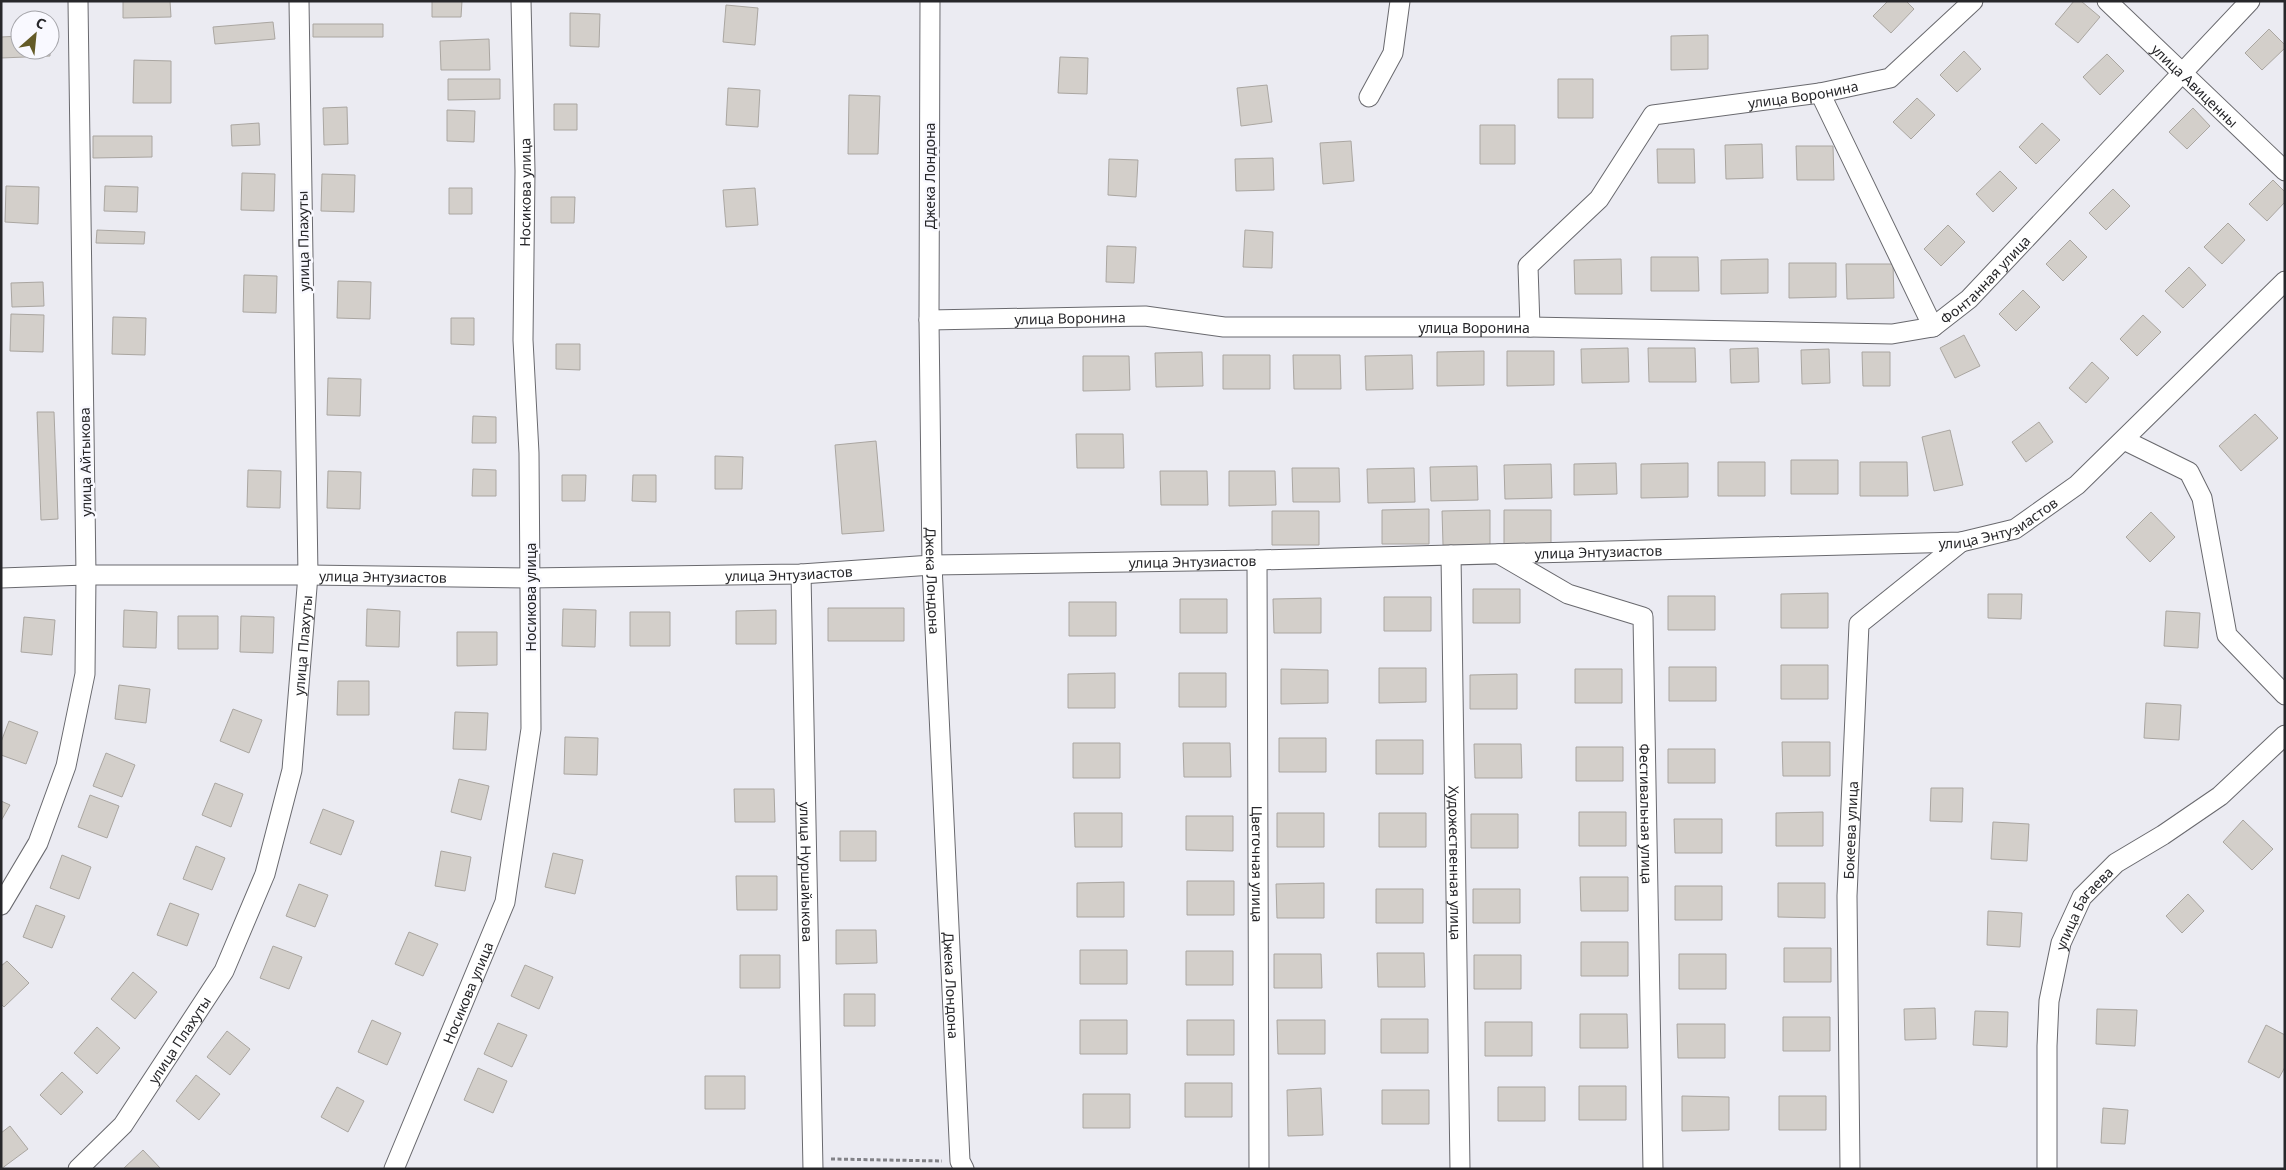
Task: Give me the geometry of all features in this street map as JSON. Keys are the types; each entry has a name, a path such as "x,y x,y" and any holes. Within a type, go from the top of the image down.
{"street":[{"name":"улица Айтыкова","path":"1,905 38,843 66,766 85,674 86,575 78,1"},
{"name":"улица Плахуты","path":"78,1169 123,1125 224,970 265,874 292,770 308,575 299,1"},
{"name":"Носикова улица","path":"394,1169 504,902 531,729 529,453 523,340 525,171 521,1"},
{"name":"Джека Лондона","path":"930,1 929,320 932,565 962,1165"},
{"path":"1369,97 1393,54 1400,1"},
{"name":"улица Воронина","path":"929,320 1145,316 1224,328 1530,327 1528,266 1599,199 1653,115 1820,93 1890,78 1973,1"},
{"name":"улица Авиценны","path":"2107,1 2285,171"},
{"name":"Фонтанная улица","path":"1530,327 1892,334 1933,327 1969,299 2250,1"},
{"path":"1820,93 1933,327"},
{"name":"улица Энтузиастов","path":"1,578 86,575 308,575 529,578 801,574 932,565 1257,560 1961,542 2015,529 2077,485 2285,281"},
{"path":"2124,440 2189,472 2202,498 2227,635 2285,695"},
{"name":"Бокеева улица","path":"1850,1169 1847,896 1859,624 1961,542"},
{"name":"Фестивальная улица","path":"1498,554 1568,594 1643,617 1653,1169"},
{"name":"Художественная улица","path":"1451,555 1460,1169"},
{"name":"Цветочная улица","path":"1257,560 1258,1169"},
{"name":"улица Нуршайыкова","path":"801,574 813,1164"},
{"name":"улица Багаева","path":"2047,1169 2046,1046 2049,1001 2061,943 2082,897 2116,864 2220,796 2285,736"}],"path":[{"path":"813,1164 962,1165"}],"building":[{"path":"123,1 170,1 171,17 123,18"},
{"path":"432,1 462,1 461,17 432,17"},
{"path":"1888,1 1906,1 1914,9 1891,33 1873,16"},
{"path":"2074,1 2081,1 2100,17 2078,43 2055,24"},
{"path":"726,5 758,8 755,45 723,42"},
{"path":"570,13 600,14 599,47 570,46"},
{"path":"273,22 275,39 215,44 213,27"},
{"path":"313,24 383,24 383,37 313,37"},
{"path":"2269,29 2285,45 2285,48 2262,70 2245,53"},
{"path":"1708,35 1708,69 1671,70 1671,36"},
{"path":"1,37 10,37 10,58 1,58"},
{"path":"489,39 490,70 441,70 440,41"},
{"path":"1964,51 1981,69 1957,92 1940,75"},
{"path":"2107,54 2124,71 2100,95 2083,77"},
{"path":"1060,57 1088,58 1087,94 1058,93"},
{"path":"134,60 171,61 171,103 133,103"},
{"path":"448,79 500,79 500,99 448,100"},
{"path":"1558,79 1593,79 1593,118 1558,118"},
{"path":"1267,85 1272,122 1241,126 1237,88"},
{"path":"728,88 760,90 758,127 726,125"},
{"path":"849,95 880,96 878,154 848,154"},
{"path":"1917,98 1935,115 1911,139 1893,122"},
{"path":"554,104 577,104 577,130 554,130"},
{"path":"347,107 348,144 324,145 323,108"},
{"path":"2193,108 2210,126 2187,149 2169,132"},
{"path":"447,110 475,111 474,142 447,141"},
{"path":"259,123 260,145 232,146 231,125"},
{"path":"2042,123 2060,140 2036,164 2019,147"},
{"path":"1480,125 1515,125 1515,164 1480,164"},
{"path":"93,136 152,136 152,157 93,158"},
{"path":"1351,141 1354,181 1323,184 1320,143"},
{"path":"1762,144 1763,178 1726,179 1725,145"},
{"path":"1796,146 1833,146 1834,180 1797,180"},
{"path":"1657,149 1694,149 1695,183 1658,183"},
{"path":"1273,158 1274,190 1236,191 1235,159"},
{"path":"1109,159 1138,160 1136,197 1108,195"},
{"path":"2000,171 2017,188 1993,212 1976,194"},
{"path":"242,173 275,174 274,211 241,210"},
{"path":"322,174 355,175 354,212 321,211"},
{"path":"2273,180 2285,192 2285,202 2267,221 2249,204"},
{"path":"6,186 39,187 38,224 5,222"},
{"path":"105,186 138,187 137,212 104,211"},
{"path":"449,188 472,188 472,214 449,214"},
{"path":"755,188 758,225 726,227 723,190"},
{"path":"2113,189 2130,206 2106,230 2089,213"},
{"path":"551,197 575,197 574,223 551,223"},
{"path":"2228,223 2245,240 2222,264 2204,247"},
{"path":"1948,225 1965,242 1941,266 1924,249"},
{"path":"97,230 145,232 144,244 96,243"},
{"path":"1245,230 1273,232 1272,268 1243,267"},
{"path":"2070,240 2087,257 2063,281 2046,264"},
{"path":"1107,246 1136,247 1134,283 1106,282"},
{"path":"1651,257 1698,257 1699,291 1651,291"},
{"path":"1621,259 1622,294 1575,294 1574,260"},
{"path":"1768,259 1768,293 1721,294 1721,260"},
{"path":"1789,263 1836,263 1836,297 1789,298"},
{"path":"1846,264 1893,264 1894,298 1847,299"},
{"path":"2189,267 2206,285 2183,308 2165,291"},
{"path":"244,275 277,276 276,313 243,312"},
{"path":"338,281 371,282 370,319 337,318"},
{"path":"43,282 44,306 12,307 11,283"},
{"path":"2023,290 2040,307 2016,331 1999,314"},
{"path":"11,314 44,315 43,352 10,351"},
{"path":"2143,315 2161,332 2137,356 2120,339"},
{"path":"113,317 146,318 145,355 112,354"},
{"path":"451,318 474,318 474,345 451,344"},
{"path":"1964,335 1980,366 1955,378 1940,348"},
{"path":"556,344 580,344 580,370 556,369"},
{"path":"1628,348 1629,382 1582,383 1581,349"},
{"path":"1648,348 1695,348 1696,382 1649,382"},
{"path":"1758,348 1759,382 1731,383 1730,349"},
{"path":"1829,349 1830,383 1802,384 1801,350"},
{"path":"1484,351 1484,385 1437,386 1437,352"},
{"path":"1507,351 1554,351 1554,385 1507,386"},
{"path":"1202,352 1203,386 1156,387 1155,353"},
{"path":"1862,352 1890,352 1890,386 1863,386"},
{"path":"1223,355 1270,355 1270,389 1223,389"},
{"path":"1293,355 1340,355 1341,389 1294,389"},
{"path":"1412,355 1413,389 1366,390 1365,356"},
{"path":"1083,356 1129,356 1130,390 1083,391"},
{"path":"2092,362 2109,378 2086,403 2069,388"},
{"path":"328,378 361,379 360,416 327,415"},
{"path":"37,412 54,412 58,519 41,520"},
{"path":"2255,414 2278,438 2241,471 2219,446"},
{"path":"473,416 496,417 496,443 472,443"},
{"path":"2039,422 2053,442 2026,462 2012,442"},
{"path":"1950,430 1963,485 1934,491 1922,437"},
{"path":"1076,434 1123,434 1124,468 1077,468"},
{"path":"876,441 884,531 842,534 835,445"},
{"path":"715,456 743,457 742,489 715,489"},
{"path":"1791,460 1838,460 1838,494 1791,494"},
{"path":"1718,462 1765,462 1765,496 1718,496"},
{"path":"1860,462 1907,462 1908,496 1860,496"},
{"path":"1616,463 1617,494 1574,495 1574,464"},
{"path":"1688,463 1688,497 1641,498 1641,464"},
{"path":"1551,464 1552,498 1505,499 1504,465"},
{"path":"1477,466 1478,500 1431,501 1430,467"},
{"path":"1292,468 1339,468 1340,502 1293,502"},
{"path":"1414,468 1415,502 1368,503 1367,469"},
{"path":"473,469 496,470 496,496 472,496"},
{"path":"248,470 281,471 280,508 247,507"},
{"path":"328,471 361,472 360,509 327,508"},
{"path":"1160,471 1207,471 1208,505 1161,505"},
{"path":"1229,471 1275,471 1276,505 1229,506"},
{"path":"562,475 586,475 585,501 562,501"},
{"path":"633,475 656,475 656,502 632,501"},
{"path":"1429,509 1429,544 1382,544 1382,510"},
{"path":"1490,510 1490,545 1443,545 1442,511"},
{"path":"1504,510 1551,510 1551,544 1504,544"},
{"path":"1272,511 1319,511 1319,545 1272,545"},
{"path":"2151,512 2175,537 2150,562 2126,537"},
{"path":"1473,589 1520,589 1520,623 1473,623"},
{"path":"1828,593 1828,628 1781,628 1781,594"},
{"path":"1988,594 2022,594 2021,619 1988,618"},
{"path":"1668,596 1715,596 1715,630 1668,630"},
{"path":"1384,597 1431,597 1431,631 1384,631"},
{"path":"1321,598 1321,633 1274,633 1273,599"},
{"path":"1180,599 1227,599 1227,633 1180,633"},
{"path":"1069,602 1116,602 1116,636 1069,636"},
{"path":"828,608 904,608 904,641 828,641"},
{"path":"367,609 400,611 399,647 366,646"},
{"path":"563,609 596,610 595,647 562,646"},
{"path":"124,610 157,612 156,648 123,647"},
{"path":"776,610 776,644 736,644 736,611"},
{"path":"2166,611 2200,613 2198,648 2164,646"},
{"path":"630,612 670,612 670,646 630,646"},
{"path":"178,616 218,616 218,649 178,649"},
{"path":"241,616 274,617 273,653 240,652"},
{"path":"24,617 55,620 52,655 21,652"},
{"path":"457,632 497,632 497,665 457,666"},
{"path":"1781,665 1828,665 1828,699 1781,699"},
{"path":"1669,667 1716,667 1716,701 1669,701"},
{"path":"1379,668 1426,668 1426,702 1379,703"},
{"path":"1281,669 1328,670 1328,703 1281,704"},
{"path":"1575,669 1622,669 1622,703 1575,703"},
{"path":"1115,673 1115,708 1068,708 1068,674"},
{"path":"1179,673 1226,673 1226,707 1179,707"},
{"path":"1517,674 1517,709 1470,709 1470,675"},
{"path":"338,681 369,681 369,715 337,715"},
{"path":"119,685 150,689 146,723 115,719"},
{"path":"2146,703 2181,705 2179,740 2144,738"},
{"path":"233,709 262,720 249,753 220,741"},
{"path":"455,712 488,713 486,750 453,749"},
{"path":"9,721 38,732 26,764 1,755 1,742"},
{"path":"565,737 598,738 597,775 564,774"},
{"path":"1279,738 1326,738 1326,772 1279,772"},
{"path":"1376,740 1423,740 1423,774 1376,774"},
{"path":"1782,742 1830,742 1830,776 1783,776"},
{"path":"1073,743 1120,743 1120,778 1073,778"},
{"path":"1183,743 1230,743 1231,777 1184,777"},
{"path":"1474,744 1521,744 1522,778 1475,778"},
{"path":"1576,747 1623,747 1623,781 1576,781"},
{"path":"1668,749 1715,749 1715,783 1668,783"},
{"path":"106,753 135,765 122,797 93,786"},
{"path":"459,779 489,786 481,820 451,812"},
{"path":"215,783 243,794 231,827 202,815"},
{"path":"1931,788 1963,788 1962,822 1930,821"},
{"path":"734,789 774,789 775,822 735,822"},
{"path":"90,795 119,806 107,838 78,827"},
{"path":"1,801 10,805 1,821"},
{"path":"323,809 354,821 341,855 310,843"},
{"path":"1579,812 1626,812 1626,846 1579,846"},
{"path":"1823,812 1823,846 1776,846 1776,813"},
{"path":"1074,813 1122,813 1122,847 1075,847"},
{"path":"1277,813 1324,813 1324,847 1277,847"},
{"path":"1379,813 1426,813 1426,847 1379,847"},
{"path":"1471,814 1518,814 1518,848 1471,848"},
{"path":"1186,816 1233,816 1233,851 1186,850"},
{"path":"1674,819 1722,819 1722,853 1675,853"},
{"path":"2243,820 2273,849 2252,870 2223,842"},
{"path":"1993,822 2029,824 2027,861 1991,859"},
{"path":"840,831 876,831 876,861 840,861"},
{"path":"196,846 225,858 212,890 183,879"},
{"path":"441,851 471,857 465,891 435,886"},
{"path":"553,853 583,860 575,894 545,887"},
{"path":"62,855 91,867 79,899 50,888"},
{"path":"736,876 777,876 777,910 737,910"},
{"path":"1580,877 1628,877 1628,911 1581,911"},
{"path":"1187,881 1234,881 1234,915 1187,915"},
{"path":"1124,882 1124,917 1077,917 1077,883"},
{"path":"1324,883 1324,918 1277,918 1276,884"},
{"path":"1778,883 1825,883 1825,918 1778,917"},
{"path":"299,884 328,895 315,927 286,916"},
{"path":"1675,886 1722,886 1722,920 1675,920"},
{"path":"1376,889 1423,889 1423,923 1376,923"},
{"path":"1473,889 1520,889 1520,923 1473,923"},
{"path":"2188,894 2204,911 2182,933 2166,916"},
{"path":"170,903 199,914 187,946 157,935"},
{"path":"36,905 65,916 52,948 23,937"},
{"path":"1988,911 2022,913 2020,947 1987,945"},
{"path":"836,930 876,930 877,963 836,964"},
{"path":"409,932 438,944 423,976 395,964"},
{"path":"1581,942 1628,942 1628,976 1581,976"},
{"path":"273,946 302,957 289,989 260,978"},
{"path":"1784,948 1831,948 1831,982 1784,982"},
{"path":"1080,950 1127,950 1127,984 1080,984"},
{"path":"1186,951 1233,951 1233,985 1186,985"},
{"path":"1377,953 1424,953 1425,987 1378,987"},
{"path":"1274,954 1321,954 1322,988 1274,988"},
{"path":"1679,954 1726,954 1726,989 1679,989"},
{"path":"740,955 780,955 780,988 740,988"},
{"path":"1474,955 1521,955 1521,989 1474,989"},
{"path":"7,961 29,983 4,1007 1,1004 1,966"},
{"path":"525,965 553,977 539,1009 511,996"},
{"path":"133,972 157,992 135,1019 111,999"},
{"path":"844,994 875,994 875,1026 844,1026"},
{"path":"1935,1008 1936,1039 1905,1040 1904,1009"},
{"path":"2097,1009 2137,1010 2135,1046 2096,1044"},
{"path":"1975,1011 2008,1012 2007,1047 1973,1045"},
{"path":"1580,1014 1627,1014 1628,1048 1580,1048"},
{"path":"1783,1017 1830,1017 1830,1051 1783,1051"},
{"path":"1381,1019 1428,1019 1428,1053 1381,1053"},
{"path":"372,1020 401,1033 387,1065 358,1052"},
{"path":"1080,1020 1127,1020 1127,1054 1080,1054"},
{"path":"1187,1020 1234,1020 1234,1055 1187,1055"},
{"path":"1277,1020 1325,1020 1325,1054 1278,1054"},
{"path":"1485,1022 1532,1022 1532,1056 1485,1056"},
{"path":"498,1023 527,1035 512,1067 484,1054"},
{"path":"1677,1024 1725,1024 1725,1058 1678,1058"},
{"path":"2266,1025 2285,1035 2285,1067 2279,1078 2248,1062"},
{"path":"97,1027 120,1048 97,1074 74,1053"},
{"path":"227,1031 250,1049 230,1075 207,1057"},
{"path":"478,1068 507,1081 493,1113 464,1100"},
{"path":"62,1072 83,1092 61,1115 40,1095"},
{"path":"196,1075 220,1094 199,1120 176,1101"},
{"path":"705,1076 745,1076 745,1109 705,1109"},
{"path":"1185,1083 1232,1083 1232,1117 1185,1117"},
{"path":"1579,1086 1626,1086 1626,1120 1579,1120"},
{"path":"337,1087 364,1101 348,1132 321,1117"},
{"path":"1498,1087 1545,1087 1545,1121 1498,1121"},
{"path":"1321,1088 1323,1135 1288,1136 1287,1090"},
{"path":"1382,1090 1429,1090 1429,1124 1382,1124"},
{"path":"1083,1094 1130,1094 1130,1128 1083,1128"},
{"path":"1682,1096 1729,1097 1729,1130 1682,1131"},
{"path":"1779,1096 1826,1096 1826,1130 1779,1130"},
{"path":"2103,1108 2128,1110 2125,1144 2101,1143"},
{"path":"10,1126 28,1149 1,1169 1,1133"},
{"path":"143,1150 161,1169 123,1169"}]}
